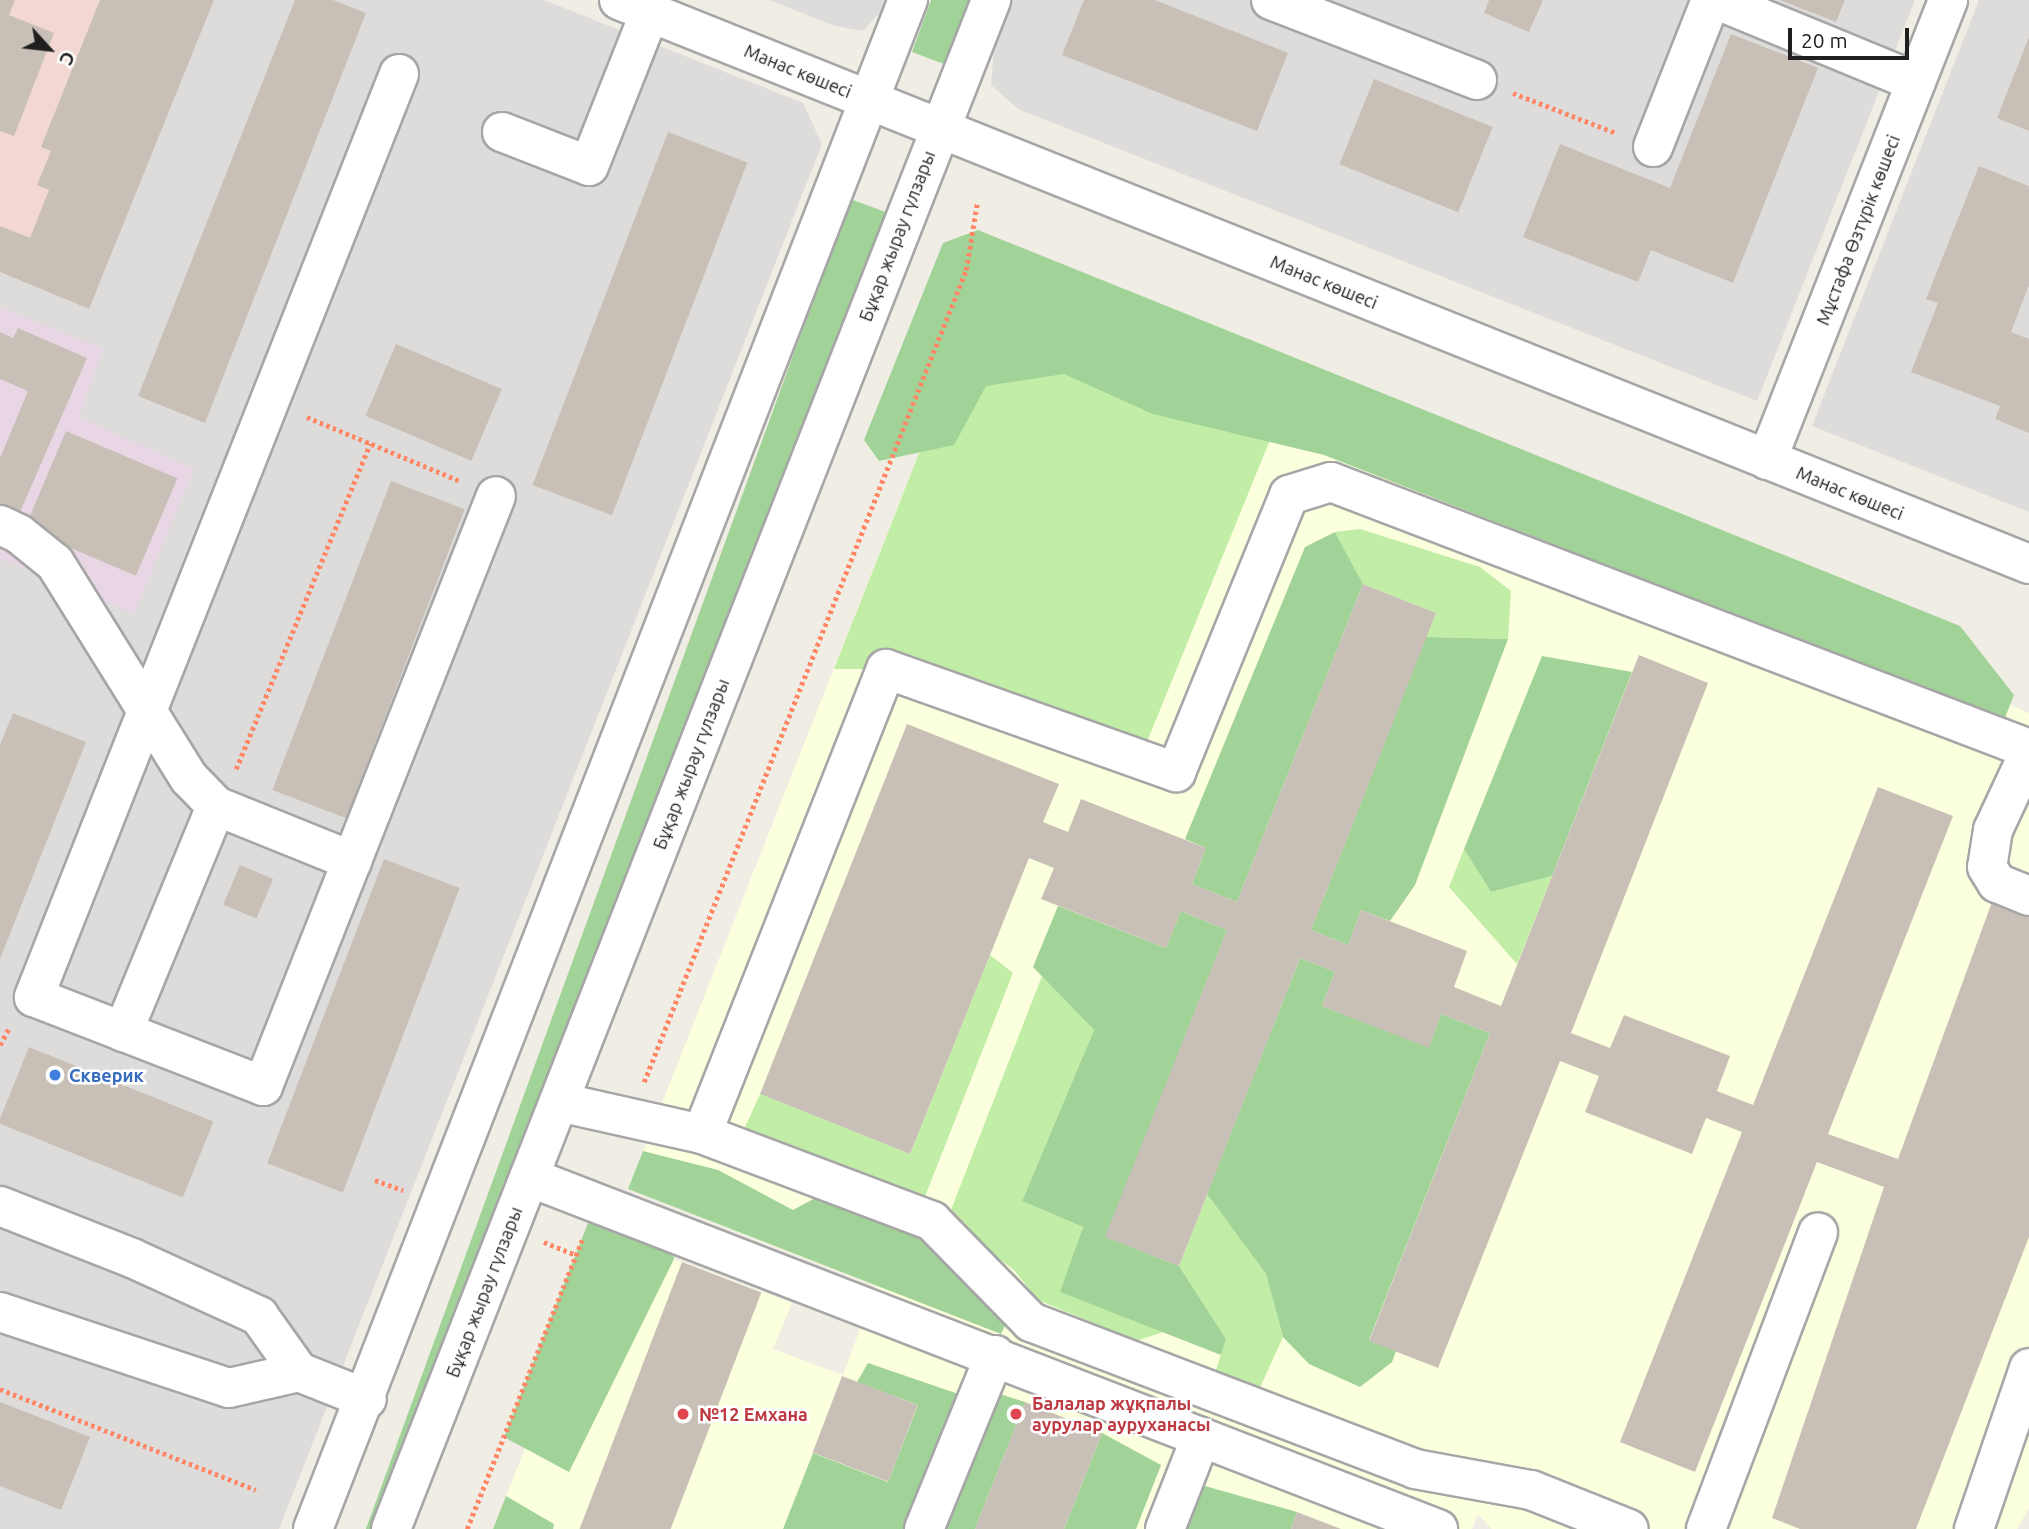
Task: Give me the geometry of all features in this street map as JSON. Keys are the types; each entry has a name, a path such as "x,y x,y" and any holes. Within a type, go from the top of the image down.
{"street":[{"path":"313,1529 367,1399 908,0"},
{"name":"Бұқар жырау гүлзары","path":"391,1529 991,0"},
{"path":"1271,0 1477,80"},
{"path":"1653,147 1714,0 1916,82"},
{"name":"Мұстафа Өзтүрік көшесі","path":"1767,460 1948,0"},
{"path":"502,132 589,166 634,6"},
{"name":"Манас көшесі","path":"634,6 2029,564"},
{"path":"399,74 145,710 34,997 263,1086 496,496"},
{"path":"702,1134 886,669 1176,772 1289,495 1331,482 2029,752 1993,830 1987,866 1997,883 2029,896"},
{"path":"0,525 19,534 55,563 188,778 216,806 352,861"},
{"path":"123,1032 216,806"},
{"path":"559,1102 702,1134 932,1221 1031,1322 1415,1469 1531,1490 1629,1529"},
{"path":"529,1177 995,1355 1438,1529"},
{"path":"0,1206 132,1258 258,1316 299,1371 367,1399"},
{"path":"1706,1529 1818,1231"},
{"path":"0,1312 229,1388 299,1371"},
{"path":"924,1529 995,1355"},
{"path":"1974,1529 2029,1368"},
{"path":"1165,1529 1201,1437"}],"path":[{"path":"1477,80 1653,147"},
{"path":"629,1119 966,270 977,204"},
{"path":"268,401 496,496"},
{"path":"216,806 244,754 370,444"},
{"path":"375,1180 411,1193"},
{"path":"467,1529 597,1203"},
{"path":"537,1240 576,1255"},
{"path":"0,1389 256,1490"}],"shaded area":[{"path":"0,0 544,0 803,103 822,144 279,1529 0,1529"},
{"path":"0,0 214,0 89,309 0,272"},
{"path":"769,0 892,0 863,31 835,26"},
{"path":"1012,0 1915,0 1757,401 1018,109 991,85 994,47"},
{"path":"1979,0 2029,0 2029,512 1812,426"},
{"path":"995,261 2029,713 2029,1508 2017,1529 1492,1529 1478,1514 1472,1529 493,1529 610,1235 792,1303 773,1349 843,1375 876,1286 628,1189"},
{"path":"0,307 103,349 79,417 194,469 134,614 3,559 0,564"}],"green space":[{"path":"931,0 970,0 944,64 912,52"},
{"path":"850,199 886,212 406,1529 366,1529"},
{"path":"978,230 1960,626 2014,695 2004,720 1324,455 1153,414 1064,374 986,386 954,445 879,461 864,440 943,243"},
{"path":"995,261 1294,381 1140,759 886,669 834,669"},
{"path":"1360,529 1480,567 1511,591 1508,639 1426,637 1436,613 1363,584 1335,532"},
{"path":"1335,532 1363,584 1237,902 1192,884 1206,848 1185,839 1305,547"},
{"path":"1426,637 1508,639 1415,885 1390,921 1361,910 1348,945 1311,930"},
{"path":"1542,656 1632,672 1552,876 1491,892 1464,849"},
{"path":"1464,849 1491,892 1552,876 1517,964 1449,887"},
{"path":"1058,906 1166,948 1181,911 1227,930 1106,1237 1179,1266 1226,1339 1221,1355 1060,1292 1083,1227 1022,1201 1094,1030 1033,967"},
{"path":"990,955 1013,973 924,1199 741,1136 760,1094 910,1154"},
{"path":"1300,958 1335,972 1322,1006 1429,1047 1441,1014 1490,1033 1369,1340 1396,1351 1392,1362 1360,1387 1309,1364 1283,1337 1266,1274 1207,1194"},
{"path":"1042,976 1094,1030 1022,1201 1083,1227 1061,1292 1163,1332 1136,1341 1038,1300 1014,1270 947,1220"},
{"path":"643,1151 718,1170 793,1210 830,1190 930,1235 1009,1317 1001,1334 628,1189"},
{"path":"1207,1194 1266,1274 1283,1337 1258,1392 1214,1376 1226,1339 1179,1266"},
{"path":"590,1218 673,1249 674,1259 569,1472 504,1437"},
{"path":"868,1363 976,1400 981,1388 1025,1402 975,1529 783,1529 813,1453 888,1482 918,1405 857,1382"},
{"path":"1102,1433 1161,1465 1136,1529 1064,1529"},
{"path":"1205,1486 1297,1512 1291,1529 1187,1529"},
{"path":"506,1496 554,1524 553,1529 493,1529"}],"building":[{"path":"0,0 15,0 9,15 54,33 14,136 0,131"},
{"path":"100,0 214,0 89,309 0,272 0,226 30,238 49,190 37,185 51,151 41,147"},
{"path":"295,0 333,0 366,13 205,423 138,396"},
{"path":"1084,0 1155,0 1288,53 1257,131 1062,55"},
{"path":"1489,0 1543,0 1529,32 1484,13"},
{"path":"1780,0 1845,0 1836,22"},
{"path":"1731,34 1818,68 1733,283 1651,250 1638,282 1523,237 1560,144 1670,188"},
{"path":"2029,37 2029,131 1997,118"},
{"path":"1374,79 1493,127 1458,212 1340,164"},
{"path":"668,132 747,162 612,515 533,485"},
{"path":"1979,166 2029,186 2029,285 2011,332 2029,339 2029,433 1995,419 2000,406 1911,372 1938,303 1926,299"},
{"path":"18,328 87,358 17,519 0,512 0,458 28,391 0,379 0,332 13,338"},
{"path":"396,344 502,389 471,461 366,416"},
{"path":"66,431 177,478 136,576 25,529"},
{"path":"391,481 465,509 346,818 272,790"},
{"path":"1363,584 1436,613 1311,930 1348,945 1361,910 1467,951 1454,987 1501,1006 1639,655 1708,683 1571,1033 1610,1048 1624,1015 1730,1056 1717,1091 1753,1105 1878,787 1953,816 1828,1134 1898,1159 1996,891 2029,906 2029,1237 1916,1529 1800,1529 1772,1518 1884,1187 1817,1162 1695,1472 1620,1442 1742,1132 1706,1118 1692,1154 1585,1112 1599,1076 1560,1061 1438,1368 1369,1341 1490,1033 1441,1014 1429,1048 1322,1006 1335,972 1300,958 1179,1266 1105,1237 1227,930 1181,911 1166,948 1041,899 1054,868 1029,858 910,1154 760,1094 907,724 1059,784 1043,822 1068,832 1081,799 1206,848 1192,884 1237,902"},
{"path":"13,713 86,742 0,959 0,745"},
{"path":"384,859 460,888 343,1192 267,1163"},
{"path":"240,865 273,879 256,919 223,905"},
{"path":"29,1047 214,1122 183,1198 0,1124"},
{"path":"682,1262 761,1292 671,1529 580,1529"},
{"path":"842,1376 918,1405 888,1482 813,1453"},
{"path":"0,1402 90,1437 61,1510 0,1486"},
{"path":"1025,1402 1102,1433 1064,1529 975,1529"},
{"path":"1297,1512 1341,1529 1291,1529"}],"place":[{"name":"Скверик","path":"55,1075"},
{"name":"№12 Емхана","path":"683,1414"},
{"name":"Балалар жұқпалы аурулар ауруханасы","path":"1016,1414"}]}
